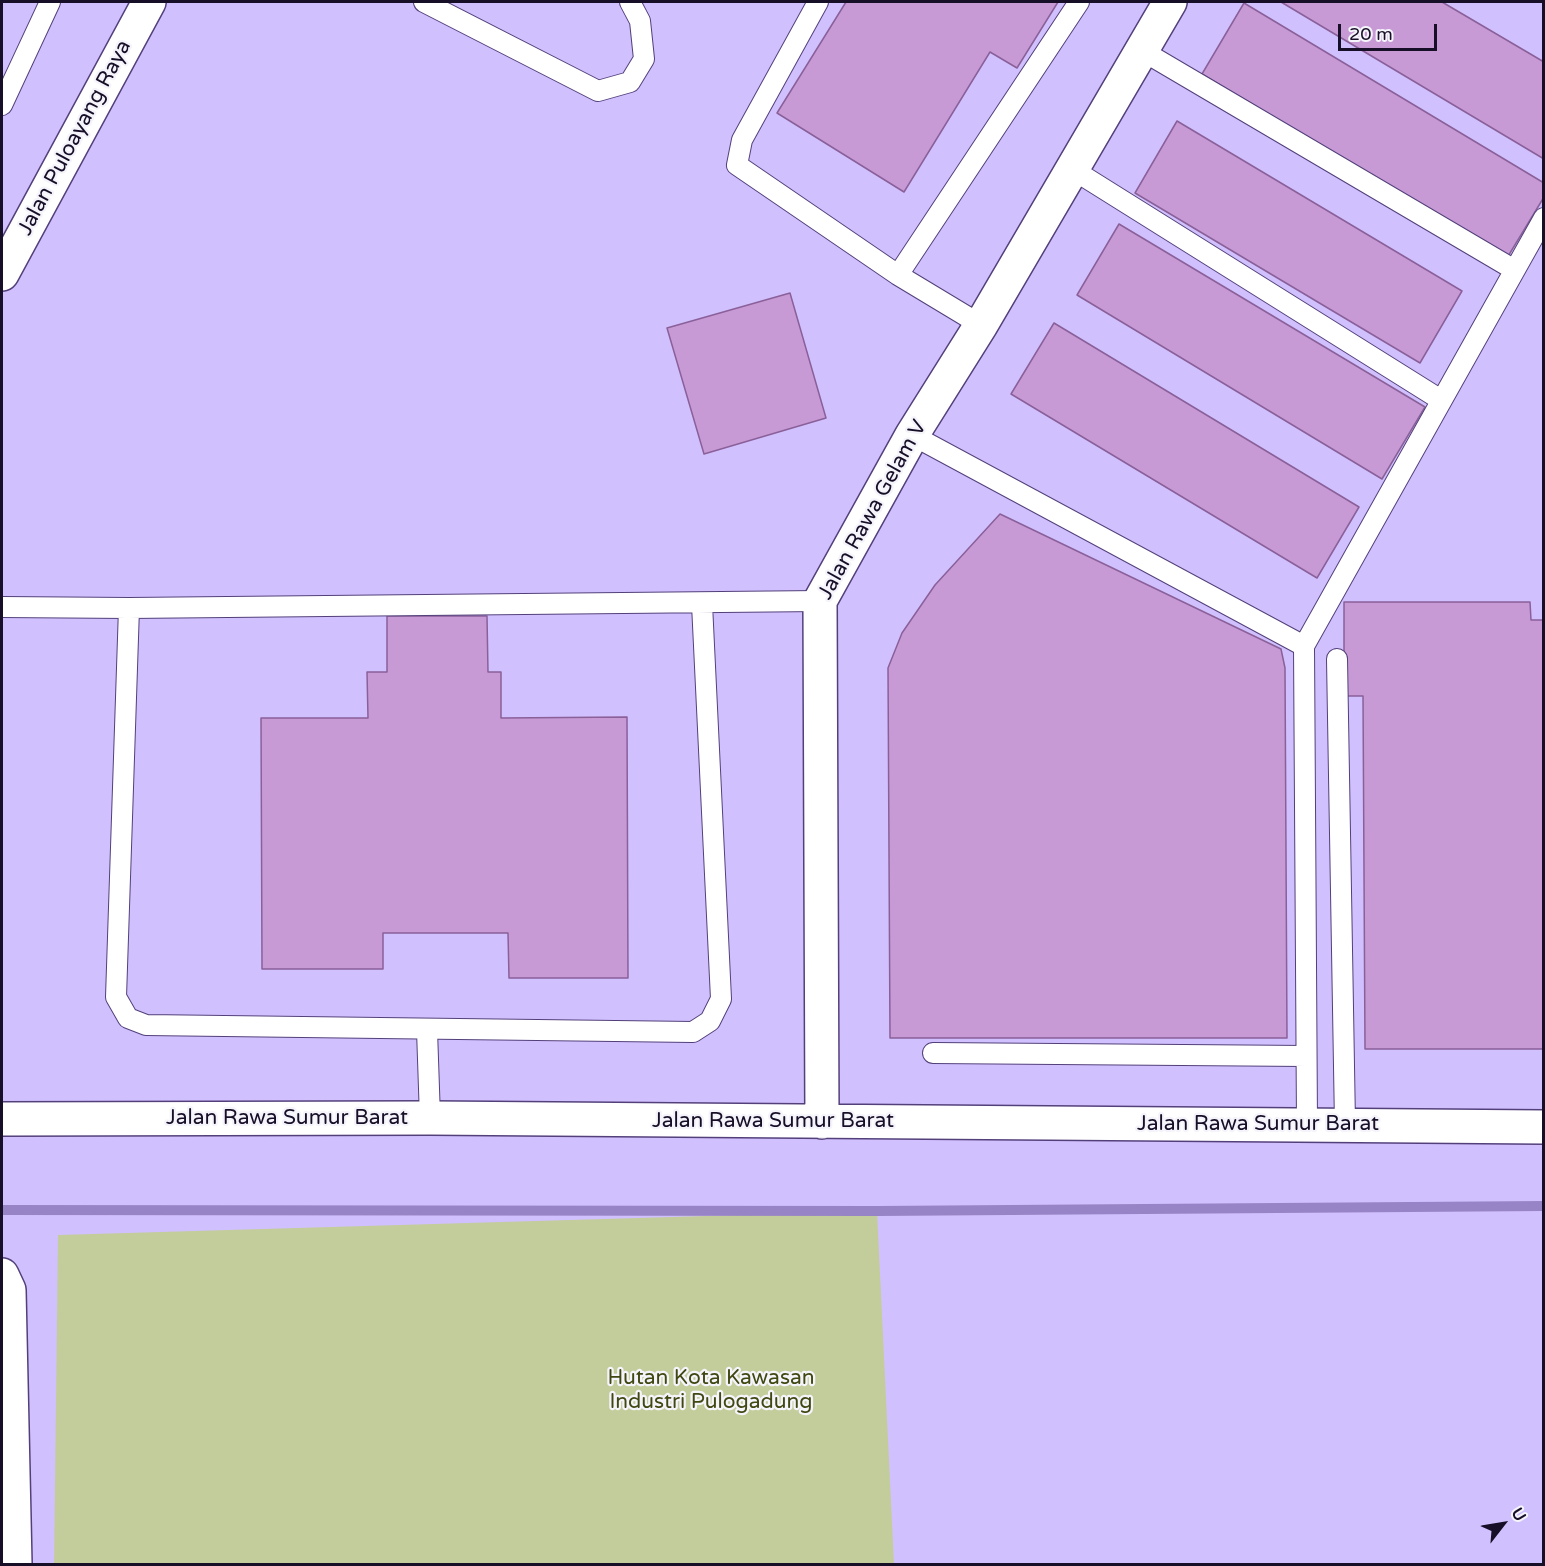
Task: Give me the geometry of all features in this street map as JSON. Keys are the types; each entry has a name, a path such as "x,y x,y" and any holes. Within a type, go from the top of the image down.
{"street":[{"name":"Jalan Puloayang Raya","path":"2,274 149,2"},
{"name":"Jalan Rawa Gelam V","path":"822,1122 820,601 912,435 981,325 1170,2"},
{"name":"Jalan Rawa Sumur Barat","path":"2,1119 430,1118 1544,1127"},
{"path":"2,1275 9,1290 15,1564"}],"lane":[{"path":"2,105 51,2"},
{"path":"424,2 598,91 630,82 644,59 640,21 630,2"},
{"path":"818,2 742,140 737,165 898,275 981,325"},
{"path":"898,275 1079,2"},
{"path":"1141,50 1513,269"},
{"path":"1072,169 1440,400"},
{"path":"1307,1124 1304,645 1513,269 1544,218"},
{"path":"912,435 1304,645"},
{"path":"2,606 129,608 702,604 820,601"},
{"path":"129,608 116,998 128,1018 146,1025 427,1030 631,1029 693,1032 710,1021 721,999 702,604"},
{"path":"1337,658 1345,1124"},
{"path":"427,1030 430,1118"},
{"path":"933,1053 1306,1056"}],"shaded area":[{"path":"2,2 1543,2 1543,1564 2,1564"}],"green space":[{"name":"Hutan Kota Kawasan Industri Pulogadung","path":"877,1211 894,1564 54,1564 58,1235"}],"building":[{"path":"846,2 1058,2 1017,68 990,52 904,192 777,113"},
{"path":"1281,2 1442,2 1544,62 1544,159"},
{"path":"1244,3 1544,183 1544,197 1507,258 1202,74"},
{"path":"1177,121 1462,291 1420,363 1135,193"},
{"path":"1119,224 1425,407 1382,479 1077,295"},
{"path":"790,293 826,418 704,454 667,328"},
{"path":"1054,323 1359,507 1317,578 1011,394"},
{"path":"1000,514 1281,649 1285,668 1287,1038 890,1038 888,668 902,633 935,585"},
{"path":"1344,602 1530,602 1531,620 1544,620 1544,1049 1365,1049 1363,696 1344,696"},
{"path":"387,616 487,616 488,672 501,672 501,718 627,717 628,978 509,978 508,933 383,933 383,969 262,969 261,718 368,718 367,672 387,672"}],"waterway":[{"path":"2,1210 877,1211 1544,1206"}]}
